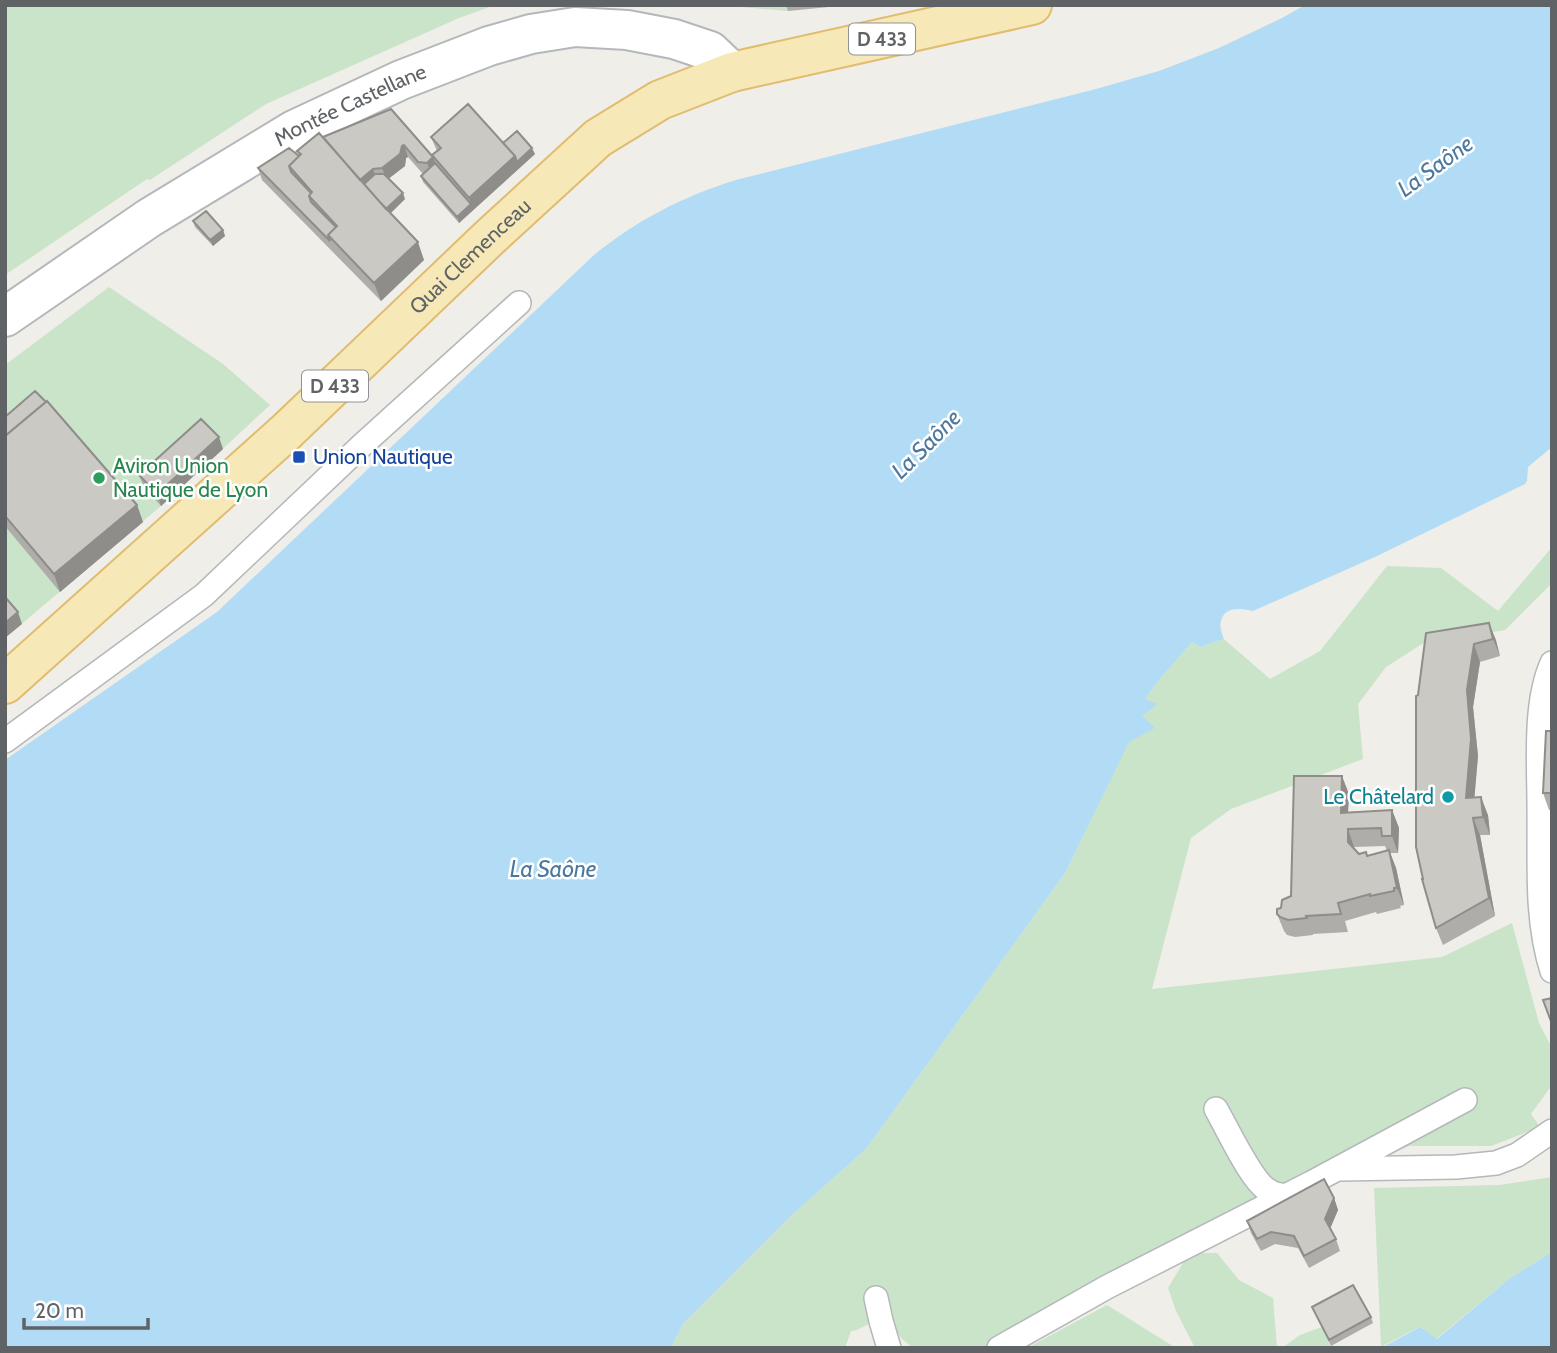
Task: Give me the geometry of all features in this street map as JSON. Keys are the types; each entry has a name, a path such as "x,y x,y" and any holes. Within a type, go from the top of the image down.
{"main road":[{"name":"Quai Clemenceau","path":"5,684 287,431 480,246 598,138 660,100 732,72 1032,5"},
{"name":"Montée Castellane","path":"5,317 149,218 294,130 401,80 489,46 531,34 575,27 627,30 674,39 710,51 732,72"}],"lane":[{"path":"5,741 204,595 361,446 519,303"},
{"path":"1552,663 1540,702 1539,764 1540,912 1552,971"},
{"path":"999,1348 1107,1287 1338,1169 1465,1100"},
{"path":"1216,1108 1263,1188 1274,1194 1287,1195"},
{"path":"1338,1169 1456,1167 1496,1163 1517,1155 1552,1131"},
{"path":"876,1298 889,1348"}],"green space":[{"path":"5,5 495,5 459,18 266,104 150,180 147,179 5,275"},
{"path":"716,5 788,5 788,11"},
{"name":"Aviron Union Nautique de Lyon","path":"109,287 223,364 270,405 161,506 5,638 5,365"},
{"path":"1552,547 1552,583 1505,630 1422,644 1386,667 1358,704 1363,759 1231,809 1191,838 1152,989 1442,957 1512,923 1539,1023 1552,1048 1552,1085 1531,1114 1540,1127 1491,1146 1409,1146 1287,1196 999,1348 913,1348 901,1338 886,1315 851,1331 845,1348 671,1348 682,1325 795,1212 866,1149 1065,873 1141,716 1145,699 1192,642 1200,647 1224,639 1270,679 1320,651 1387,566 1441,568 1498,611"},
{"path":"1552,1177 1552,1252 1509,1279 1436,1339 1419,1327 1381,1347 1374,1188 1499,1185"},
{"path":"1189,1253 1217,1253 1239,1280 1273,1298 1277,1348 1195,1348 1176,1311 1168,1288"},
{"path":"1107,1305 1176,1348 1027,1348"},
{"path":"1322,1327 1331,1348 1282,1348 1300,1335"}],"water":[{"name":"La Saône","path":"1305,5 1552,5 1552,447 1528,467 1525,484 1377,556 1253,611 1230,610 1220,623 1224,639 1200,647 1192,642 1145,699 1157,704 1142,716 1155,728 1129,742 1065,873 866,1149 795,1212 682,1325 671,1348 5,1348 5,760 217,612 594,255 644,220 698,194 736,180 1159,71 1219,48"},
{"path":"1552,1252 1552,1348 1381,1348 1420,1327 1437,1339 1509,1279"}],"building":[{"path":"468,104 515,156 469,198 432,155 441,148 431,137"},
{"path":"391,109 433,157 427,163 418,162 404,145 400,154 382,168 373,169 360,180 323,137"},
{"path":"517,131 532,148 517,162 503,143"},
{"path":"319,133 418,242 374,283 328,235 337,226 309,196 312,192 289,166 301,154 297,151"},
{"path":"289,148 299,156 289,166 291,172 311,193 311,202 336,227 328,235 330,241 258,168"},
{"path":"435,163 471,204 457,217 421,176"},
{"path":"375,174 384,174 403,193 386,209 364,184"},
{"path":"206,211 223,230 210,240 193,221"},
{"path":"35,391 46,402 5,436 5,417"},
{"path":"47,401 137,505 54,574 5,516 5,436"},
{"path":"201,419 219,437 157,494 139,475"},
{"path":"5,597 18,612 5,623"},
{"name":"Le Châtelard","path":"1489,623 1493,639 1474,644 1467,690 1471,739 1466,798 1481,797 1483,817 1473,818 1489,898 1436,928 1416,847 1416,696 1426,633"},
{"path":"1546,731 1552,731 1552,793 1543,793"},
{"path":"1294,776 1342,776 1341,813 1392,810 1392,836 1382,836 1381,828 1348,829 1348,842 1359,854 1366,852 1367,856 1389,850 1397,888 1394,888 1394,891 1338,903 1341,914 1288,920 1277,914 1282,900 1291,896"},
{"path":"1552,998 1552,1024 1543,1000"},
{"path":"1324,1179 1334,1198 1325,1219 1336,1239 1304,1256 1294,1236 1271,1232 1257,1239 1247,1221"},
{"path":"1353,1285 1371,1317 1329,1340 1312,1307"}],"place":[{"name":"Union Nautique","path":"299,457"},
{"name":"Aviron Union Nautique de Lyon","path":"99,478"},
{"name":"Le Châtelard","path":"1448,797"}]}
